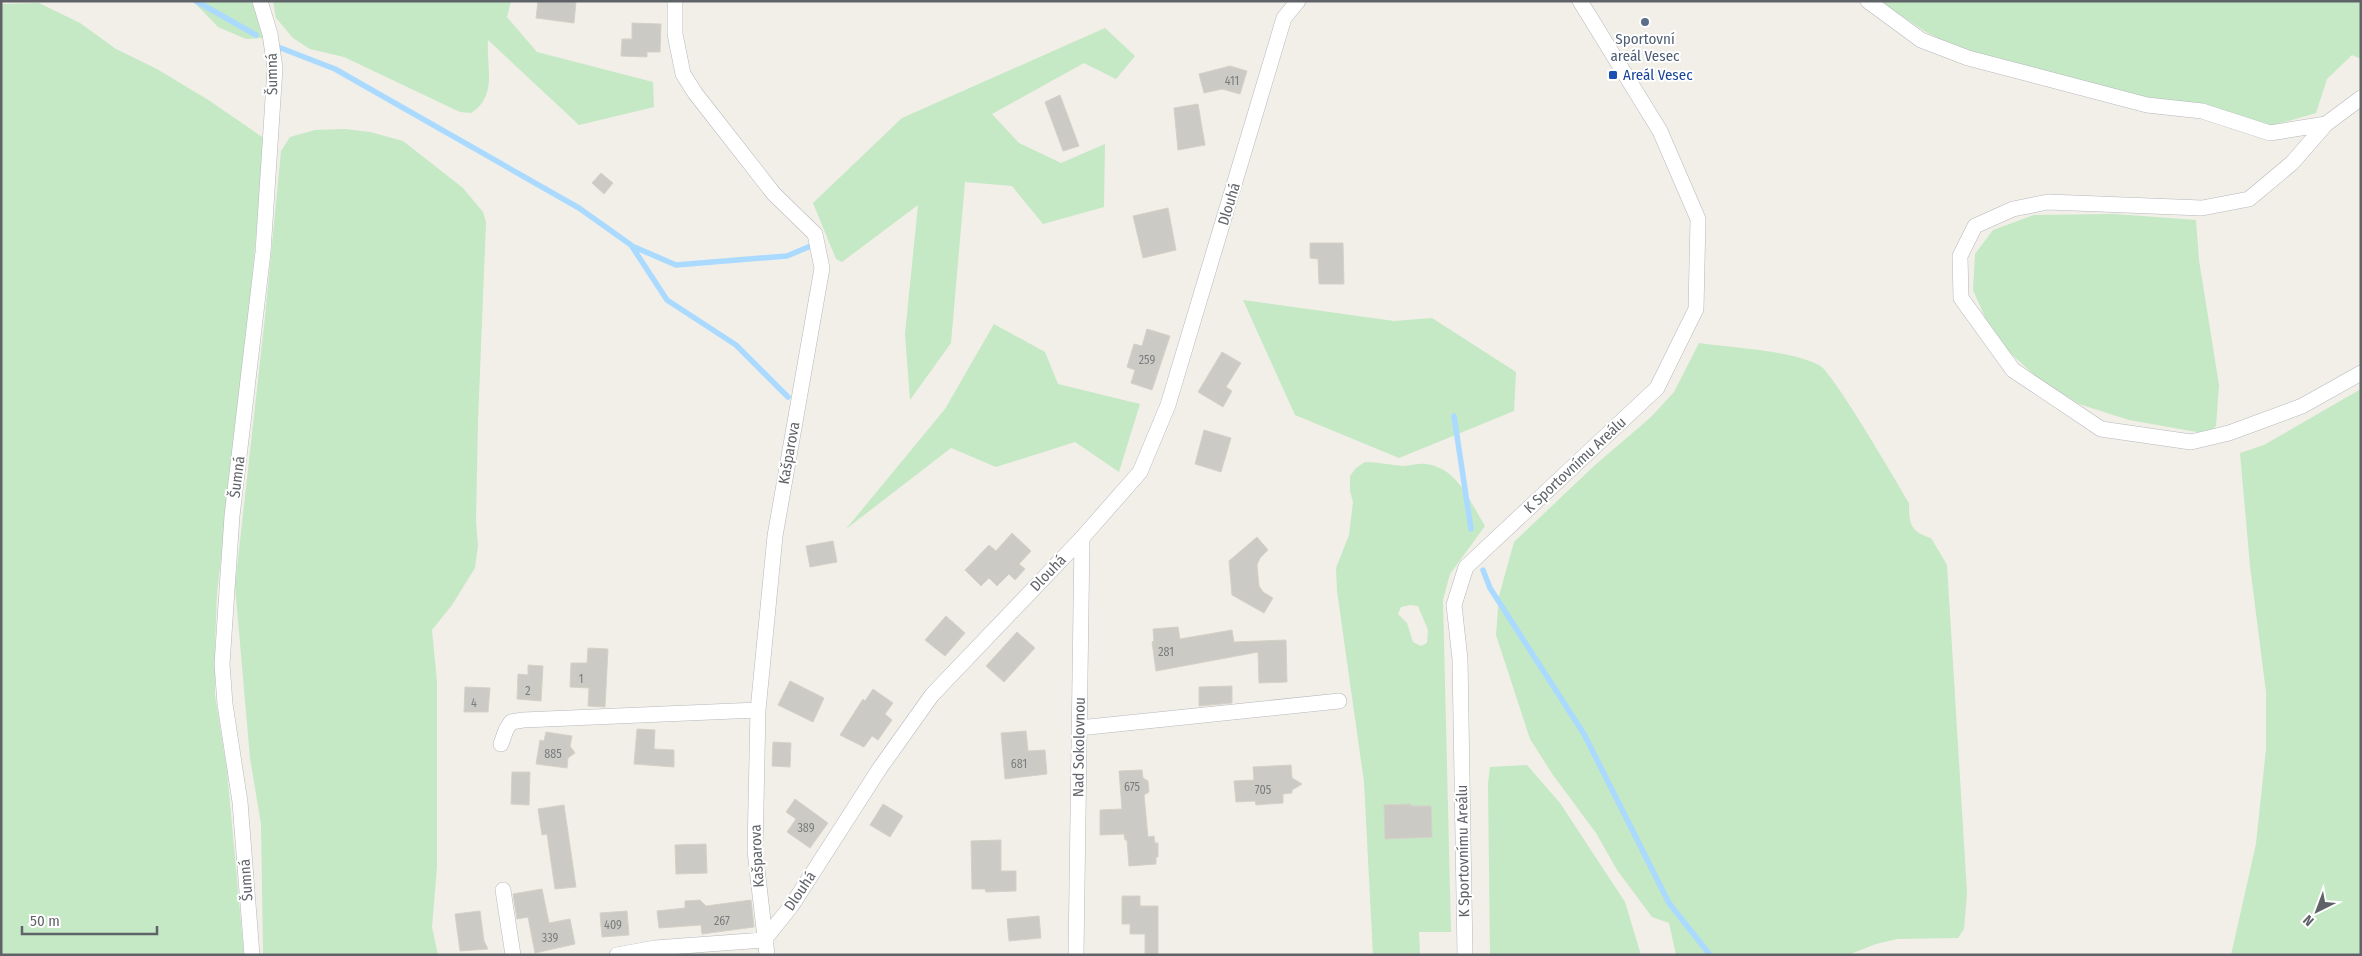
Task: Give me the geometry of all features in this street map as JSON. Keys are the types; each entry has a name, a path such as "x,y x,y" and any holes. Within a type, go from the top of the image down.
{"street":[{"name":"Šumná","path":"252,955 240,802 225,704 222,664 232,516 263,252 275,68 270,34 260,1"},
{"name":"Kašparova","path":"676,1 675,34 684,74 695,93 774,194 815,234 822,268 775,536 758,710 755,851 766,947"},
{"name":"Dlouhá","path":"766,947 880,768 932,695 1082,538 1140,472 1168,405 1284,18 1298,1"},
{"name":"K Sportovnímu Areálu","path":"1465,955 1460,659 1454,605 1466,566 1658,388 1696,309 1698,219 1660,131 1580,1"},
{"path":"1868,1 1921,40 1977,60 2147,106 2202,111 2270,133 2326,124"},
{"path":"2361,98 2326,124 2292,163 2249,199 2202,208 2048,202 2013,208 1975,226 1960,256 1962,298 2013,370 2101,429 2191,442 2229,433 2302,406 2361,372"},
{"name":"Nad Sokolovnou","path":"1076,955 1082,538"},
{"path":"1079,728 1339,701"},
{"path":"501,744 511,722 517,721 758,710"},
{"path":"503,890 513,955"},
{"path":"617,955 655,948 766,947"}],"green space":[{"path":"193,1 252,1 263,38 246,39 218,27"},
{"path":"273,1 511,1 507,17 537,52 653,82 654,107 579,125 488,40 489,80 485,98 471,113 460,112 344,57 310,49 293,38 276,18"},
{"path":"1879,1 2361,1 2361,59 2352,55 2327,79 2316,113 2271,126 2118,93 1953,46 1926,32"},
{"path":"39,3 80,23 116,49 157,69 210,101 265,139 244,365 217,593 215,646 215,695 227,771 244,955 1,955 1,4"},
{"path":"1105,28 1135,56 1116,79 1084,63 992,114 1019,143 1061,163 1105,144 1104,207 1043,224 1012,186 965,182 951,343 910,400 905,334 918,205 842,262 836,259 813,203 902,118"},
{"path":"345,129 370,132 403,141 463,188 483,212 486,222 478,421 476,520 478,546 475,568 452,605 432,630 437,682 437,867 432,927 438,955 263,955 261,824 250,758 235,586 265,317 281,151 290,137 315,130"},
{"path":"2115,214 2196,220 2199,260 2219,385 2216,426 2208,434 2129,420 2079,404 2035,376 1994,338 1973,290 1975,254 1993,230 2034,215"},
{"path":"1243,300 1394,321 1432,318 1516,372 1514,411 1399,458 1295,415"},
{"path":"994,324 1045,352 1058,384 1140,404 1119,472 1075,442 996,467 951,448 846,529 945,409"},
{"path":"1699,343 1777,353 1807,360 1819,365 1850,406 1909,503 1909,516 1912,526 1919,533 1931,538 1947,565 1967,893 1964,929 1958,938 1897,939 1876,944 1848,955 1676,955 1669,923 1652,917 1617,870 1596,833 1553,775 1530,739 1496,635 1499,596 1514,542 1594,466 1651,417 1674,392"},
{"path":"2361,389 2361,955 2231,955 2256,844 2266,749 2266,692 2250,566 2240,453 2264,445"},
{"path":"1365,462 1403,466 1426,464 1437,467 1455,479 1485,526 1450,574 1443,600 1451,932 1419,932 1420,955 1373,955 1364,782 1337,591 1336,568 1349,535 1353,502 1350,491 1350,476 1356,468","holes":["1418,606 1428,630 1427,643 1421,646 1413,642 1407,623 1398,614 1401,607"]},
{"path":"1527,765 1560,803 1625,902 1641,955 1490,955 1488,783 1490,767"}],"building":[{"path":"538,1 576,1 574,23 536,18"},
{"path":"632,23 661,24 660,52 647,52 647,57 621,56 622,39 632,39"},
{"path":"1230,66 1247,71 1240,94 1222,89 1204,93 1199,74"},
{"path":"1060,95 1079,146 1063,151 1045,102"},
{"path":"1198,104 1205,145 1178,150 1174,108"},
{"path":"601,173 613,183 604,194 592,183"},
{"path":"1168,208 1176,250 1143,258 1133,216"},
{"path":"1310,243 1343,243 1344,284 1319,284 1318,259 1310,258"},
{"path":"1147,329 1170,336 1152,390 1131,383 1135,370 1127,367 1134,344 1142,346"},
{"path":"1222,352 1241,363 1226,387 1232,391 1223,407 1198,392"},
{"path":"1204,430 1231,438 1221,472 1195,464"},
{"path":"1012,533 1031,551 1019,564 1025,569 1015,580 1009,574 997,586 989,578 981,586 965,570 989,545 996,551"},
{"path":"1257,537 1268,550 1260,558 1257,565 1259,586 1263,592 1273,598 1264,613 1232,595 1229,561"},
{"path":"833,541 837,562 810,567 806,546"},
{"path":"946,616 965,633 945,656 925,640"},
{"path":"1178,627 1180,639 1232,630 1234,642 1286,640 1287,682 1259,683 1258,652 1156,671 1152,642 1154,641 1153,629"},
{"path":"1017,632 1035,648 1004,682 986,666"},
{"path":"588,648 608,649 605,707 588,706 589,688 570,687 571,663 587,663"},
{"path":"528,665 543,666 541,701 517,699 518,674 528,675"},
{"path":"790,681 824,698 813,722 778,705"},
{"path":"1232,686 1232,703 1199,706 1199,687"},
{"path":"465,687 490,688 488,712 464,712"},
{"path":"873,689 893,703 885,714 892,720 878,740 872,736 864,747 840,735 863,699 865,701"},
{"path":"637,729 655,730 654,749 674,750 674,767 634,764"},
{"path":"1026,731 1028,751 1045,750 1047,774 1005,779 1001,733"},
{"path":"546,732 572,736 570,746 575,753 568,758 567,768 536,764 540,740 544,741"},
{"path":"773,742 791,743 790,767 772,766"},
{"path":"1291,765 1292,778 1302,784 1292,790 1292,793 1283,794 1283,803 1256,805 1255,801 1236,802 1234,781 1254,780 1253,767"},
{"path":"1142,770 1143,778 1148,781 1149,792 1144,795 1148,837 1154,836 1155,843 1158,843 1158,857 1156,857 1156,864 1129,866 1127,840 1125,840 1124,834 1100,835 1100,810 1122,809 1119,771"},
{"path":"512,772 530,772 529,805 511,804"},
{"path":"795,799 828,823 810,848 787,832 796,819 786,812"},
{"path":"883,804 903,816 890,837 870,825"},
{"path":"1411,804 1411,806 1431,806 1432,837 1385,839 1384,805"},
{"path":"564,805 576,887 555,889 547,834 542,835 538,809"},
{"path":"1001,840 1001,871 1016,871 1016,891 986,892 985,889 972,889 971,841"},
{"path":"706,844 707,873 676,874 675,845"},
{"path":"542,889 549,923 570,919 575,944 535,953 528,917 517,919 513,894"},
{"path":"1122,896 1140,896 1140,906 1158,906 1158,955 1145,955 1145,934 1130,934 1130,924 1122,924"},
{"path":"700,900 706,906 751,900 754,927 702,934 701,925 659,928 657,911 685,908 685,901"},
{"path":"480,911 484,941 488,949 460,951 455,914"},
{"path":"627,911 629,935 602,937 600,913"},
{"path":"1039,916 1041,938 1009,941 1007,919"}],"waterway":[{"path":"196,1 256,35"},
{"path":"273,45 335,69 579,208 631,245 667,300 736,345 788,397"},
{"path":"632,246 676,265 787,256 813,245"},
{"path":"1454,416 1471,529"},
{"path":"1483,570 1490,588 1584,734 1669,903 1710,955"}],"place":[{"name":"Sportovní areál Vesec","path":"1645,22"},
{"name":"Areál Vesec","path":"1613,75"}]}
